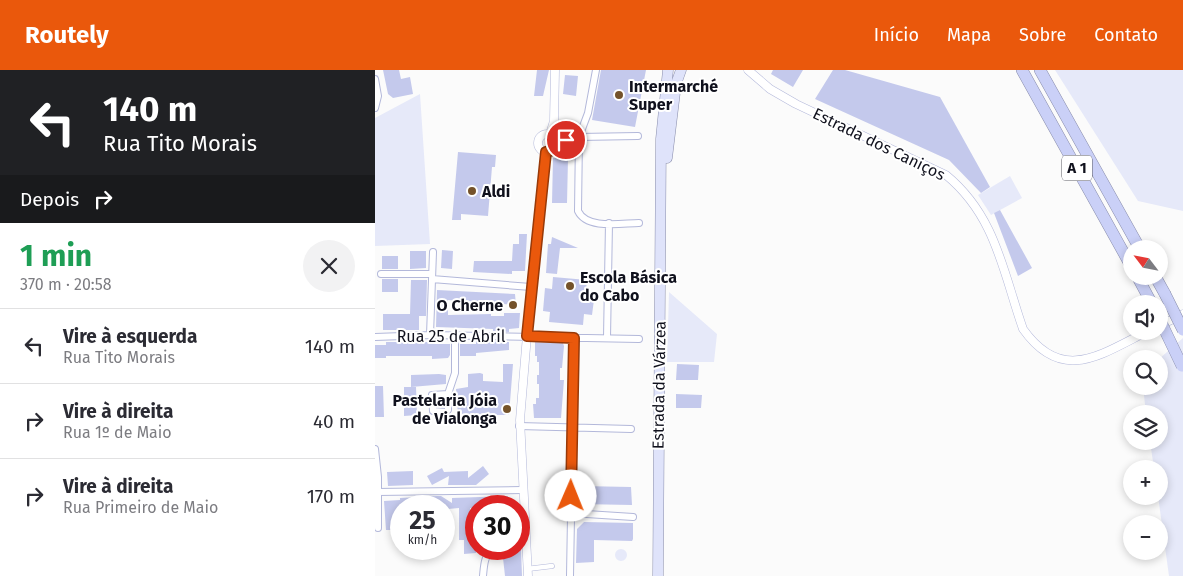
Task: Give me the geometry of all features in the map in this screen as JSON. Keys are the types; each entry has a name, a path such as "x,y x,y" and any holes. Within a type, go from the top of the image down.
{"highway":[{"name":"A 1","path":"1022,70 1123,252"},
{"name":"A 1","path":"1041,70 1135,240"},
{"path":"1160,285 1183,330"},
{"path":"1168,338 1182,368"}],"main road":[{"name":"Estrada da Várzea","path":"658,576 661,139 668,70"},
{"name":"Estrada da Várzea","path":"662,193 676,84 681,70"}],"street":[{"path":"550,134 554,121 555,70"},
{"path":"595,70 588,113 579,137 577,212 589,222 639,223"},
{"name":"Estrada dos Caniços","path":"747,70 770,89 796,104 946,175 964,190 989,229 1023,329 1033,343 1046,354 1063,360 1077,360 1094,356 1129,340"},
{"path":"375,79 378,96 375,108"},
{"path":"550,134 556,142"},
{"path":"546,152 539,147 538,141 542,135 550,134"},
{"path":"556,142 579,137 638,136"},
{"path":"546,152 553,150 556,142"},
{"path":"522,495 519,426 531,287 546,152"},
{"path":"607,338 609,223"},
{"path":"430,335 433,252"},
{"path":"381,274 531,287"},
{"path":"1168,322 1183,314"},
{"name":"Rua 25 de Abril","path":"375,337 430,335 639,339"},
{"path":"448,394 455,373 455,336"},
{"path":"570,576 574,338"},
{"path":"519,426 631,429"},
{"path":"375,449 379,477 377,492 378,528"},
{"path":"377,492 522,490"},
{"path":"571,513 633,517"},
{"path":"483,576 485,560"},
{"path":"525,560 527,573 552,566"}],"shaded area":[{"path":"1055,70 1183,70 1183,211 1138,201"},
{"path":"420,94 430,244 375,246 375,118"},
{"path":"1010,176 1022,198 991,215 978,195"},
{"path":"669,292 717,334 714,362 667,362"},
{"path":"1183,338 1183,576 1169,576 1167,560 1168,515 1161,515 1159,505 1168,505 1168,460 1153,460 1151,450 1168,450 1168,405 1145,405 1144,395 1168,395 1168,351"},
{"path":"621,549 627,555 621,561 615,555"}],"building":[{"path":"383,70 399,70 401,79 410,77 413,94 393,98 388,94"},
{"path":"537,70 549,70 543,96 534,96"},
{"name":"Intermarché Super","path":"601,70 646,70 635,127 592,120"},
{"path":"773,70 803,70 793,87 771,74"},
{"path":"833,70 845,70 940,97 990,187 981,193 949,160 815,99"},
{"path":"565,75 578,76 576,96 563,94"},
{"name":"Aldi","path":"458,152 496,155 495,167 492,167 488,216 461,214 461,220 452,220"},
{"path":"553,158 568,159 567,203 552,203"},
{"path":"1000,210 1032,268 1018,276 994,213"},
{"path":"519,234 527,234 525,271 512,271 512,274 473,272 474,261 512,261 513,244 519,244"},
{"path":"552,237 578,248 560,248 557,274 546,273 548,244 551,244"},
{"path":"442,250 453,251 452,269 441,268"},
{"path":"410,251 426,251 426,268 410,269"},
{"path":"382,256 398,256 398,269 382,269"},
{"path":"553,277 587,280 586,291 595,292 592,315 584,314 583,325 549,322 550,312 543,311 545,288 552,289"},
{"path":"382,279 398,279 398,292 382,292"},
{"path":"411,280 427,280 426,316 419,316 419,330 383,330 383,314 410,314"},
{"path":"437,290 515,294 516,305 448,300 448,315 491,314 491,316 504,316 504,313 520,313 519,328 509,329 509,332 493,331 493,329 436,327"},
{"path":"476,341 509,342 509,350 476,353 476,356 460,356 460,344 476,344"},
{"path":"386,342 450,344 450,355 448,358 432,359 432,356 386,356 386,358 375,358 375,345 386,345"},
{"path":"535,342 563,343 562,368 560,368 560,380 564,380 561,418 534,418 533,404 536,404 536,398 539,398 537,375 539,375 539,362 537,362 537,356 535,356"},
{"path":"503,364 513,364 509,415 458,415 456,389 468,387 468,374 480,373 483,374 483,381 503,382"},
{"path":"677,364 699,365 698,380 676,380"},
{"path":"411,375 446,375 446,384 411,387"},
{"path":"375,386 383,386 384,417 375,417"},
{"path":"404,387 416,387 417,415 404,416"},
{"path":"676,394 702,395 701,408 676,408"},
{"path":"483,466 489,474 476,485 448,485 449,476 432,485 427,476 442,468 444,472 468,471 468,478"},
{"path":"413,471 413,485 388,486 387,472"},
{"path":"581,486 631,487 632,505 579,504"},
{"path":"455,498 465,498 465,554 464,540 459,540 459,508 455,508"},
{"path":"384,501 390,501 390,530 386,530"},
{"path":"584,522 633,523 633,539 632,541 594,540 594,562 576,563 577,529"},
{"path":"503,560 521,560 522,576 505,576"}],"place":[{"name":"Intermarché Super","path":"619,95"},
{"name":"Aldi","path":"472,191"},
{"name":"Escola Básica do Cabo","path":"570,286"},
{"name":"O Cherne","path":"513,305"},
{"name":"Pastelaria Jóia de Vialonga","path":"507,409"}],"route":[{"path":"566,140 556,142 553,150 546,152 527,336 574,338 571,415 571,496"}]}
